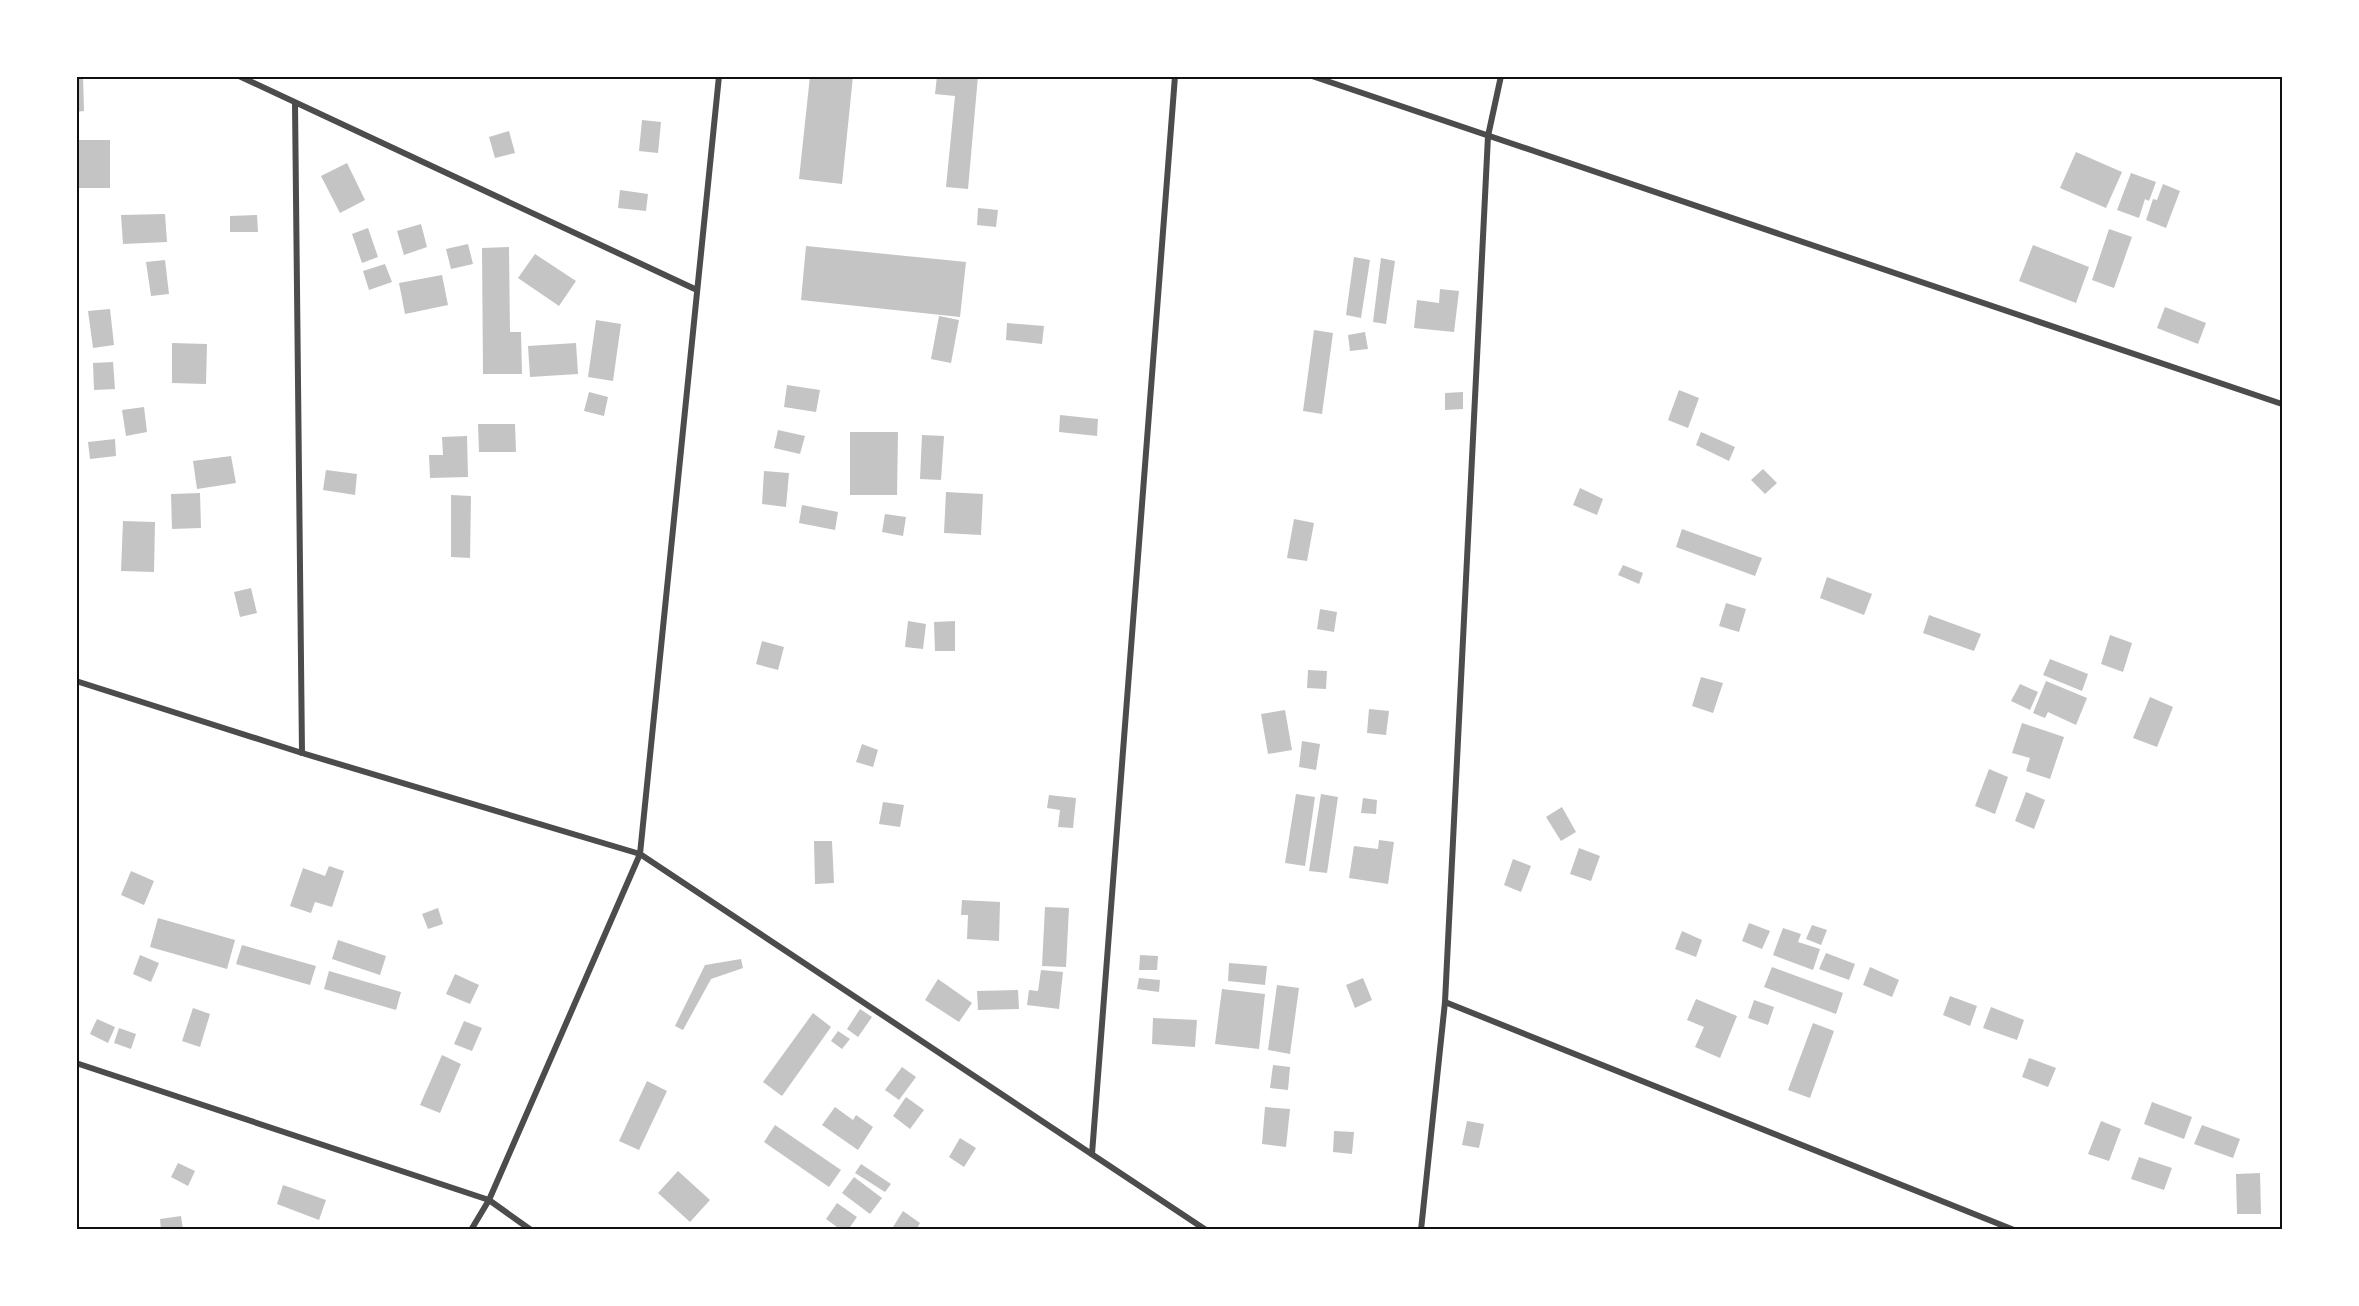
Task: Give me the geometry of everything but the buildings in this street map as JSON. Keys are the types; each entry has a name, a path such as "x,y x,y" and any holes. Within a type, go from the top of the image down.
{"street":[{"path":"239,76 697,290"},
{"path":"471,1230 489,1200 640,854 718,76"},
{"path":"1092,1154 1175,76"},
{"path":"1312,76 2283,404"},
{"path":"1421,1230 1445,1002 1488,136 1501,76"},
{"path":"295,103 302,753"},
{"path":"76,681 302,753 640,854 1206,1230"},
{"path":"1445,1002 2014,1230"},
{"path":"76,1063 489,1200 531,1230"}]}
